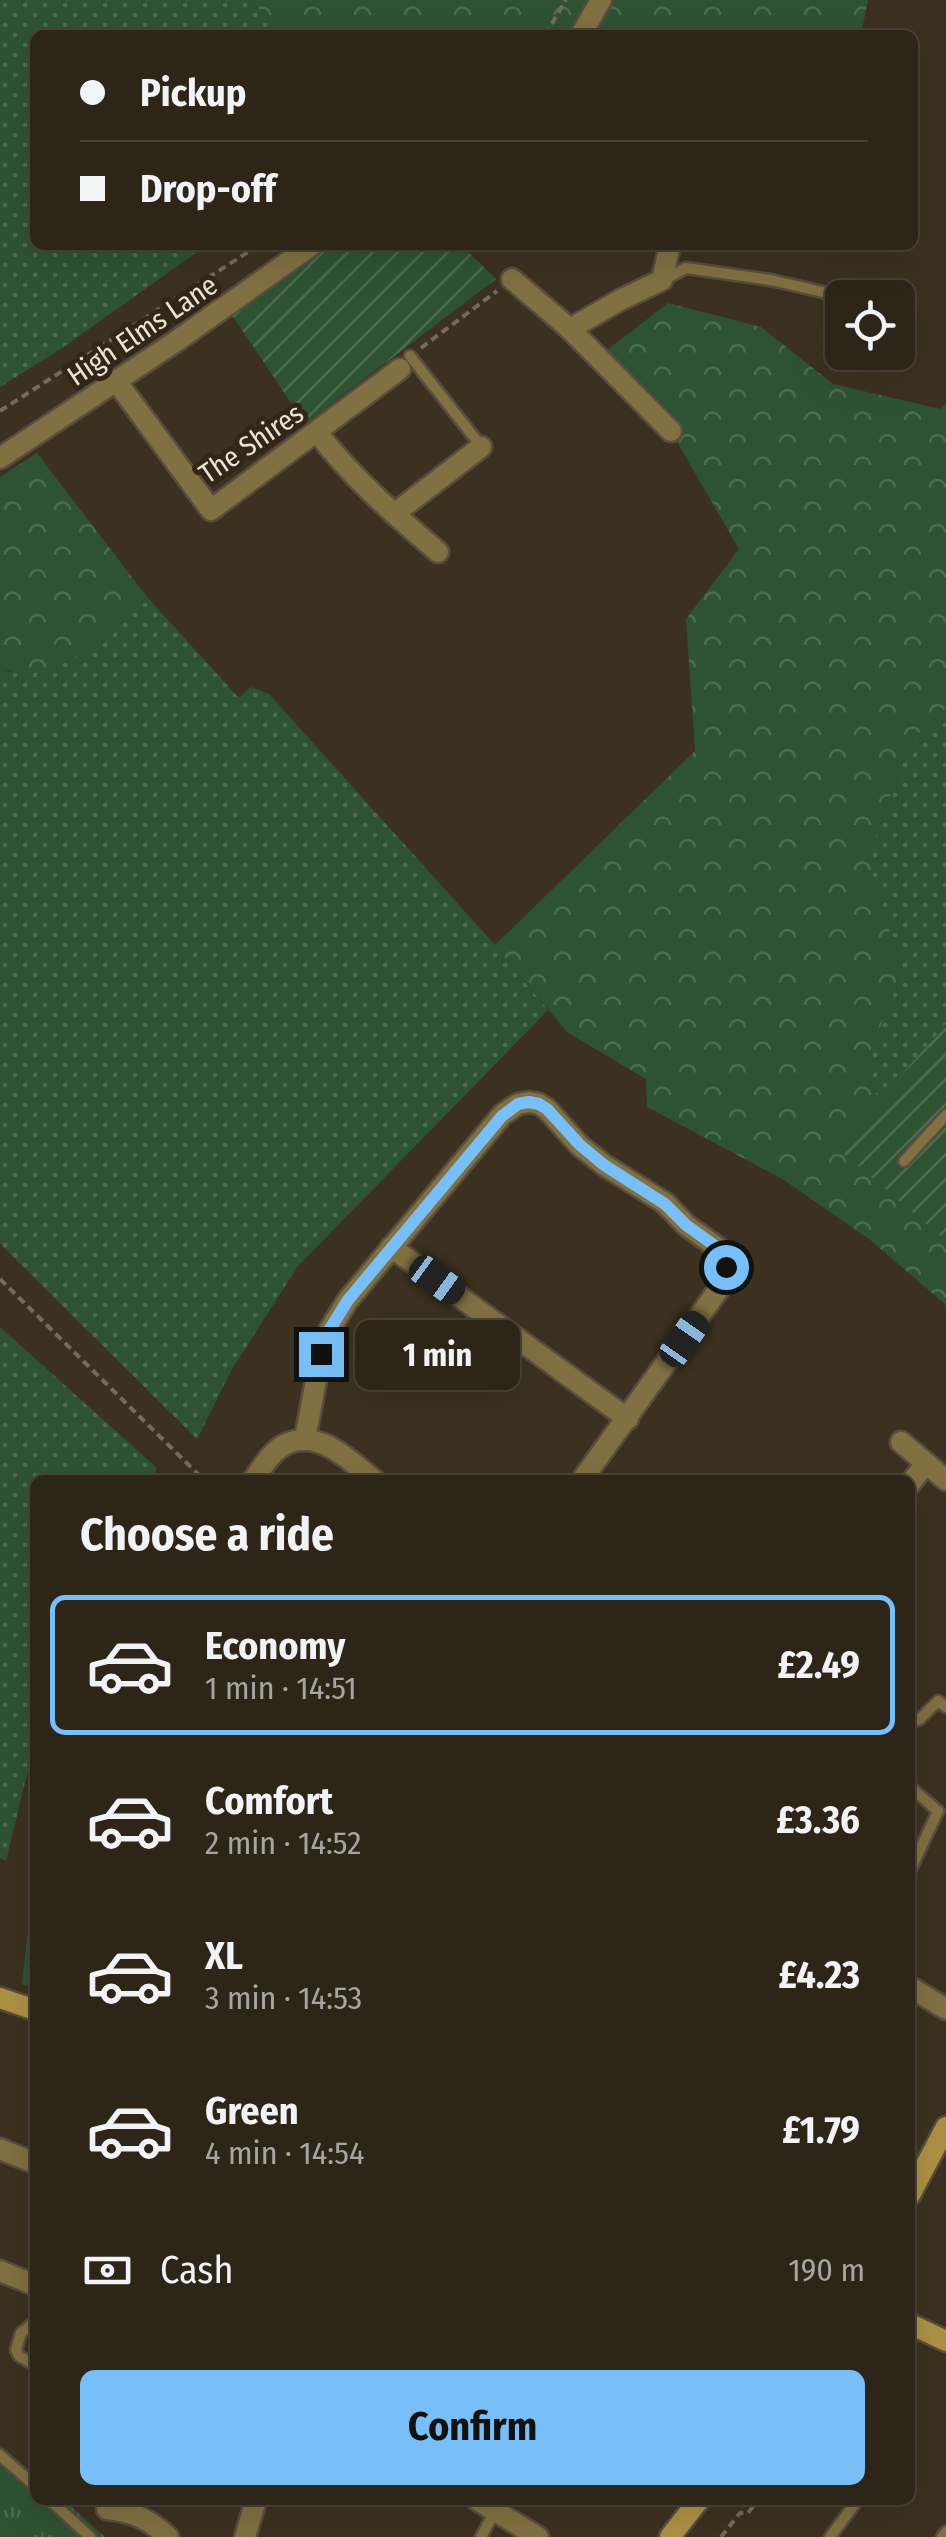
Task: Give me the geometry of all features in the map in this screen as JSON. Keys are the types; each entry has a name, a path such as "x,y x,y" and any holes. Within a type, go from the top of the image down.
{"street":[{"path":"584,30 601,0"},
{"name":"High Elms Lane","path":"0,458 117,382 305,250"},
{"path":"570,329 662,280 669,250"},
{"path":"512,279 570,329 671,431"},
{"name":"The Shires","path":"117,382 211,510 405,362"},
{"path":"317,432 336,458 438,552"},
{"path":"394,514 482,447"},
{"path":"304,1440 321,1354 330,1329 348,1300 502,1116 518,1104 529,1102 547,1109 592,1155 665,1204 705,1237 718,1248 726,1267 722,1286 586,1475"},
{"path":"391,1247 628,1419"},
{"path":"257,1475 283,1445 304,1440 334,1448 368,1475"},
{"path":"901,1442 946,1480"},
{"path":"915,1477 926,1463"},
{"path":"915,1990 946,2009"},
{"path":"0,1998 30,2008"},
{"path":"915,2186 946,2128"},
{"path":"0,2149 30,2161"},
{"path":"0,2271 30,2284"},
{"path":"915,2326 946,2341"},
{"path":"246,2537 255,2505"},
{"path":"486,2505 538,2537"},
{"path":"670,2537 694,2505"},
{"path":"108,2509 138,2514 168,2537"}],"lane":[{"path":"662,280 686,268 771,280 825,293"},
{"path":"405,362 482,447"},
{"path":"904,1162 946,1115"},
{"path":"915,1720 938,1701 946,1708"},
{"path":"915,1790 938,1811 915,1860"},
{"path":"30,2326 20,2333 16,2350 30,2363"},
{"path":"0,2455 30,2482"},
{"path":"55,2505 90,2537"},
{"path":"481,2537 486,2505"},
{"path":"830,2537 854,2505"}],"path":[{"path":"548,30 566,0"},
{"path":"0,410 251,250"},
{"path":"405,362 512,279"},
{"path":"0,1279 198,1475"},
{"path":"720,2537 740,2514 748,2513 754,2505"}],"green space":[{"path":"0,0 251,0 278,30 30,30 30,250 200,250 0,387"},
{"path":"251,0 590,0 570,30 278,30"},
{"path":"615,0 868,0 862,30 597,30"},
{"path":"323,250 466,250 496,279 305,424 232,315"},
{"path":"668,303 761,327 833,384 940,409 946,404 946,708 909,743 868,859 901,969 864,1074 879,1100 838,1148 946,1241 946,1305 869,1239 784,1180 647,1107 646,1079 567,1032 495,945 695,751 686,619 739,549 676,440 601,355"},
{"path":"37,453 147,597 80,654 41,672 20,673 0,667 0,477"},
{"path":"147,597 239,698 251,687 269,694 495,945 548,1010 298,1266 232,1369 197,1439 0,1244 0,667 10,672 96,642"},
{"path":"946,708 946,1024 879,1100 864,1074 901,969 868,859 909,743"},
{"path":"946,1024 946,1241 837,1148"},
{"path":"0,1327 157,1468 154,1475 30,1475 30,1768 6,1861 0,1858"},
{"path":"30,1911 30,1986 22,1984"},
{"path":"0,2445 30,2471 30,2505 70,2505 105,2537 0,2537"}],"route":[{"path":"321,1354 330,1329 348,1300 502,1116 518,1104 529,1102 547,1109 604,1165 665,1204 718,1248 726,1267"}]}
